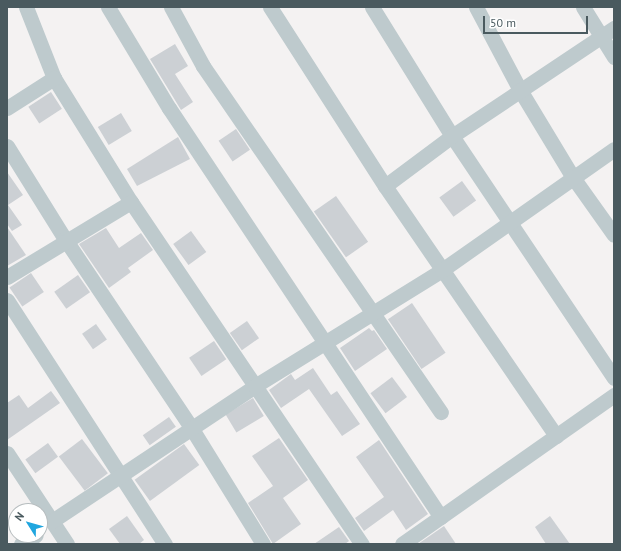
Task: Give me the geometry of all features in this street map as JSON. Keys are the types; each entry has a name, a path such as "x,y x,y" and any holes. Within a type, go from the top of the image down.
{"street":[{"path":"26,7 54,78 131,202 362,544"},
{"path":"108,7 169,108 327,343 441,517"},
{"path":"170,7 203,66 441,412"},
{"path":"270,7 385,186 556,436"},
{"path":"372,7 452,136 512,223 614,378"},
{"path":"476,7 520,90 572,176 614,235"},
{"path":"583,7 600,37 614,57"},
{"path":"385,186 452,136 614,28"},
{"path":"7,108 54,78"},
{"path":"7,146 65,239 192,429 263,544"},
{"path":"48,527 122,475 255,386 374,314 442,270 512,223 572,176 614,149"},
{"path":"7,277 65,239 131,202"},
{"path":"7,300 122,475 165,544"},
{"path":"402,544 614,396"},
{"path":"7,453 67,544"}],"building":[{"path":"175,44 188,66 175,74 193,102 181,110 150,59"},
{"path":"51,92 62,109 39,123 28,107"},
{"path":"121,113 132,131 109,145 98,127"},
{"path":"236,129 250,150 233,161 219,141"},
{"path":"178,137 190,159 137,186 127,169"},
{"path":"7,172 23,195 8,205 22,225 12,231 7,224"},
{"path":"462,181 476,200 453,217 439,197"},
{"path":"336,196 368,242 346,257 314,211"},
{"path":"7,227 26,255 7,266"},
{"path":"106,228 119,248 141,233 153,250 128,268 131,272 109,288 79,244"},
{"path":"191,231 206,252 188,265 173,244"},
{"path":"31,273 44,292 22,307 9,288"},
{"path":"78,275 90,292 66,309 54,292"},
{"path":"412,303 446,353 422,369 388,319"},
{"path":"247,321 259,338 242,350 230,333"},
{"path":"96,324 107,340 93,349 82,334"},
{"path":"369,328 372,331 374,330 387,349 355,371 340,348"},
{"path":"214,341 226,359 201,376 189,358"},
{"path":"313,368 331,395 337,391 360,424 342,436 309,389 281,408 269,390 291,374 295,380"},
{"path":"392,377 407,397 385,413 370,393"},
{"path":"51,391 60,403 7,440 7,403 19,395 28,408"},
{"path":"253,398 264,416 236,432 226,414"},
{"path":"169,417 176,427 150,445 143,435"},
{"path":"279,438 308,480 283,498 301,524 273,544 248,503 273,486 252,456"},
{"path":"82,439 108,473 85,491 59,456"},
{"path":"379,440 428,514 406,530 393,510 364,531 355,518 384,497 356,457"},
{"path":"48,443 58,457 35,473 25,459"},
{"path":"184,444 199,465 150,501 135,480"},
{"path":"127,516 144,540 139,544 120,544 109,529"},
{"path":"550,516 570,544 546,544 535,527"},
{"path":"444,526 456,544 418,544"},
{"path":"339,527 349,541 345,544 314,544"}]}
